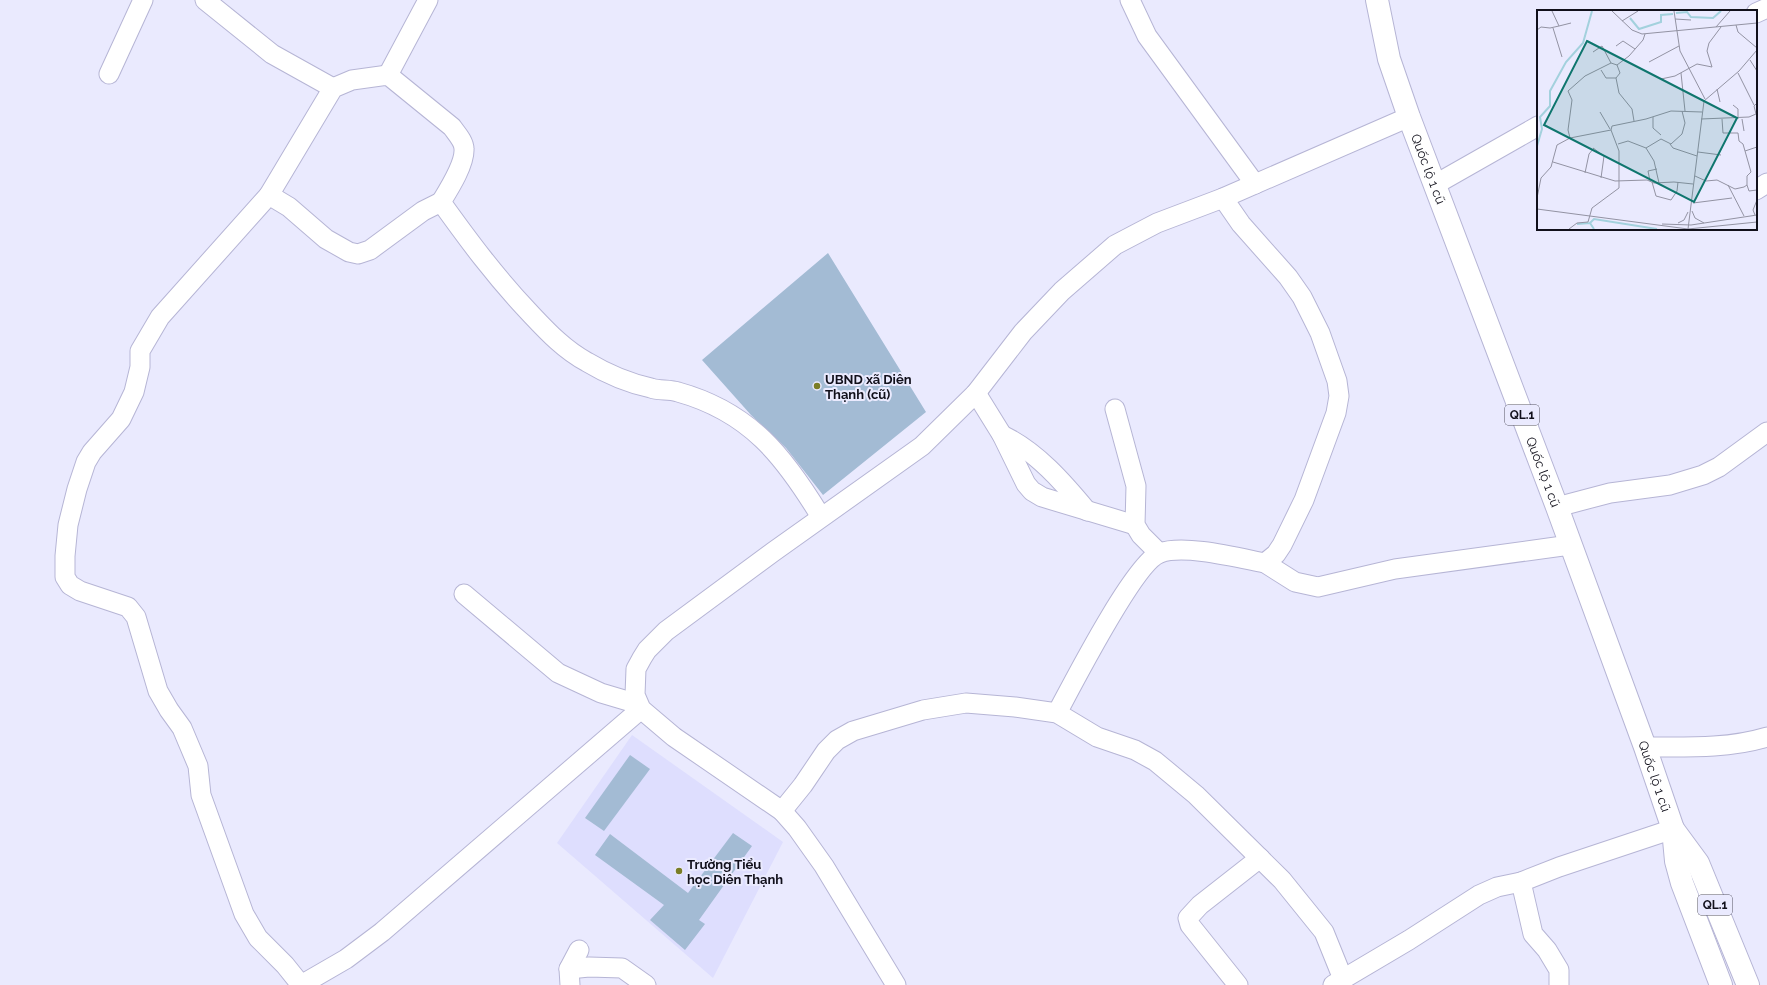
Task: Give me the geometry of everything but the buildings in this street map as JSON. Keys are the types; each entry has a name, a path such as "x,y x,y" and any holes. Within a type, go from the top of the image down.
{"main road":[{"name":"Quốc lộ 1 cũ","path":"1377,0 1389,59 1409,117 1436,184 1557,507 1645,747 1673,829 1678,868 1721,985"},
{"name":"Quốc lộ 1 cũ","path":"1673,829 1698,863 1748,985"}],"street":[{"path":"109,74 143,0"},
{"path":"205,0 272,54 333,88"},
{"path":"388,75 428,0"},
{"path":"1130,0 1147,36 1254,184"},
{"path":"1757,13 1767,8"},
{"path":"269,195 288,207 326,238 348,252 358,254 370,250 423,211 441,202 450,188 461,163 464,149 460,138 452,127 388,75 352,80 333,88 269,195 160,317 147,337 140,351 140,367 134,392 127,408 121,419 92,452 86,462 77,489 68,525 64,569 65,577 70,585 80,591 128,607 136,617 158,691 182,728 198,766 201,795 244,914 258,938 301,985 346,959 382,932 640,706"},
{"path":"896,985 824,866 797,828 782,812 674,737 640,706 635,695 636,669 647,650 666,632 821,517 922,446 976,393 1023,332 1062,291 1115,245 1157,223 1223,198 1409,117"},
{"path":"1436,184 1537,127"},
{"path":"1757,189 1767,183"},
{"path":"1223,198 1242,224 1288,277 1302,297 1320,333 1337,382 1338,396 1336,413 1304,500 1282,545 1276,554 1265,563"},
{"path":"441,202 497,278 563,347 586,362 622,380 652,389 676,391 699,398 742,420 782,458 798,479 821,517"},
{"path":"976,393 1002,435 1026,484 1032,491 1042,497 1135,525"},
{"path":"1116,409 1136,486 1135,525 1141,535 1159,553"},
{"path":"1557,507 1610,493 1670,485 1703,475 1719,467 1767,432"},
{"path":"1002,435 1019,443 1032,454 1072,493 1088,511"},
{"path":"1057,713 1096,643 1135,578 1159,553 1180,550 1235,557 1265,563 1295,582 1318,588 1395,569 1570,545"},
{"path":"464,594 558,673 601,693 640,706"},
{"path":"782,812 803,785 826,751 837,740 853,731 884,720 923,710 966,703 1015,706 1057,713 1097,736 1134,750 1155,761 1196,794 1282,880 1324,932 1338,982 1409,940 1479,895 1497,887 1521,882 1559,867 1673,829"},
{"path":"1645,747 1707,748 1731,745 1767,737"},
{"path":"1238,985 1190,925 1188,918 1200,905 1260,858"},
{"path":"1521,882 1533,934 1547,950 1559,970 1559,985"},
{"path":"570,977 579,950"},
{"path":"570,977 589,967 622,968 646,985"}],"shaded area":[{"name":"Trường Tiểu học Diên Thạnh","path":"632,735 783,842 713,978 557,843"}],"place":[{"name":"UBND xã Diên Thạnh (cũ)","path":"817,386"},
{"name":"Trường Tiểu học Diên Thạnh","path":"679,871"}]}
